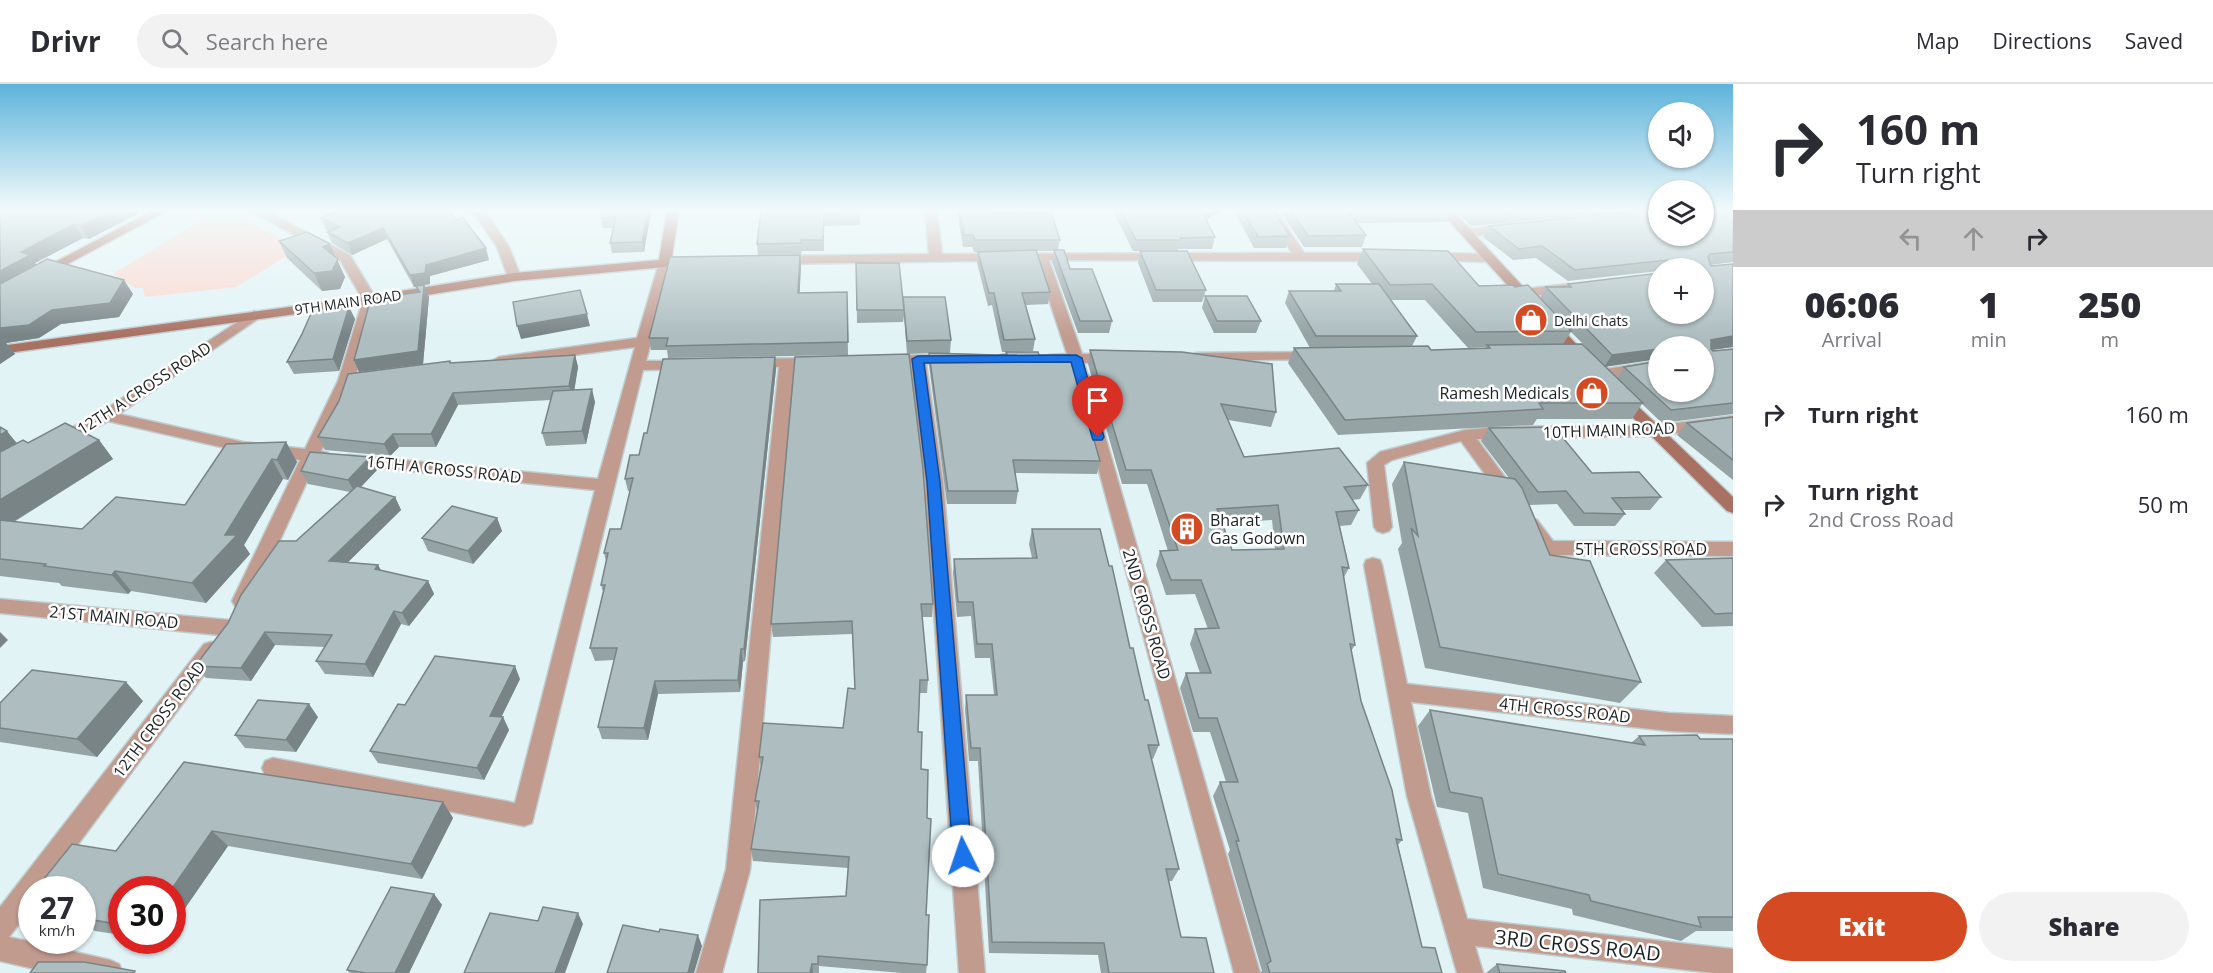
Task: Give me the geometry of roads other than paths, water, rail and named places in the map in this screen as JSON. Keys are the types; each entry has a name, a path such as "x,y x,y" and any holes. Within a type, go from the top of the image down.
{"street":[{"path":"0,296 82,252"},
{"path":"335,252 345,258 370,300"},
{"path":"505,252 514,277"},
{"path":"273,768 524,814 605,485 667,252"},
{"path":"936,252 936,257"},
{"path":"1298,252 1300,256"},
{"path":"1484,252 1576,353 1653,432 1733,507"},
{"path":"759,261 1041,256 1395,257"},
{"name":"2ND CROSS ROAD","path":"1041,256 1076,358 1247,973"},
{"path":"1418,257 1489,258"},
{"name":"9TH MAIN ROAD","path":"0,350 370,300 514,277 665,263 700,262"},
{"path":"1523,293 1580,287"},
{"name":"12TH CROSS ROAD","path":"0,928 229,627 310,456 352,380 370,300"},
{"name":"12TH A CROSS ROAD","path":"42,450 106,416 254,315"},
{"path":"488,363 642,342"},
{"path":"1553,353 1576,353"},
{"path":"1182,357 1335,356"},
{"path":"1031,359 1123,358"},
{"path":"918,359 934,482 972,973"},
{"path":"870,361 963,359"},
{"path":"741,364 834,362"},
{"path":"709,973 738,870 787,363"},
{"path":"636,366 706,364"},
{"path":"1599,375 1648,367"},
{"name":"16TH A CROSS ROAD","path":"106,416 243,447 310,456 605,485"},
{"name":"10TH MAIN ROAD","path":"1383,527 1375,464 1378,460 1464,435 1498,432 1653,432 1733,422"},
{"name":"5TH CROSS ROAD","path":"1464,435 1548,548 1733,549"},
{"path":"1373,565 1419,796 1470,973"},
{"name":"21ST MAIN ROAD","path":"0,606 229,627"},
{"name":"4TH CROSS ROAD","path":"1397,692 1669,722 1733,725"},
{"name":"3RD CROSS ROAD","path":"1459,931 1733,962"},
{"path":"0,948 110,973"}],"place":[{"name":"Delhi Chats","path":"1531,320"},
{"name":"Ramesh Medicals","path":"1592,393"},
{"name":"Bharat Gas Godown","path":"1187,529"}]}
